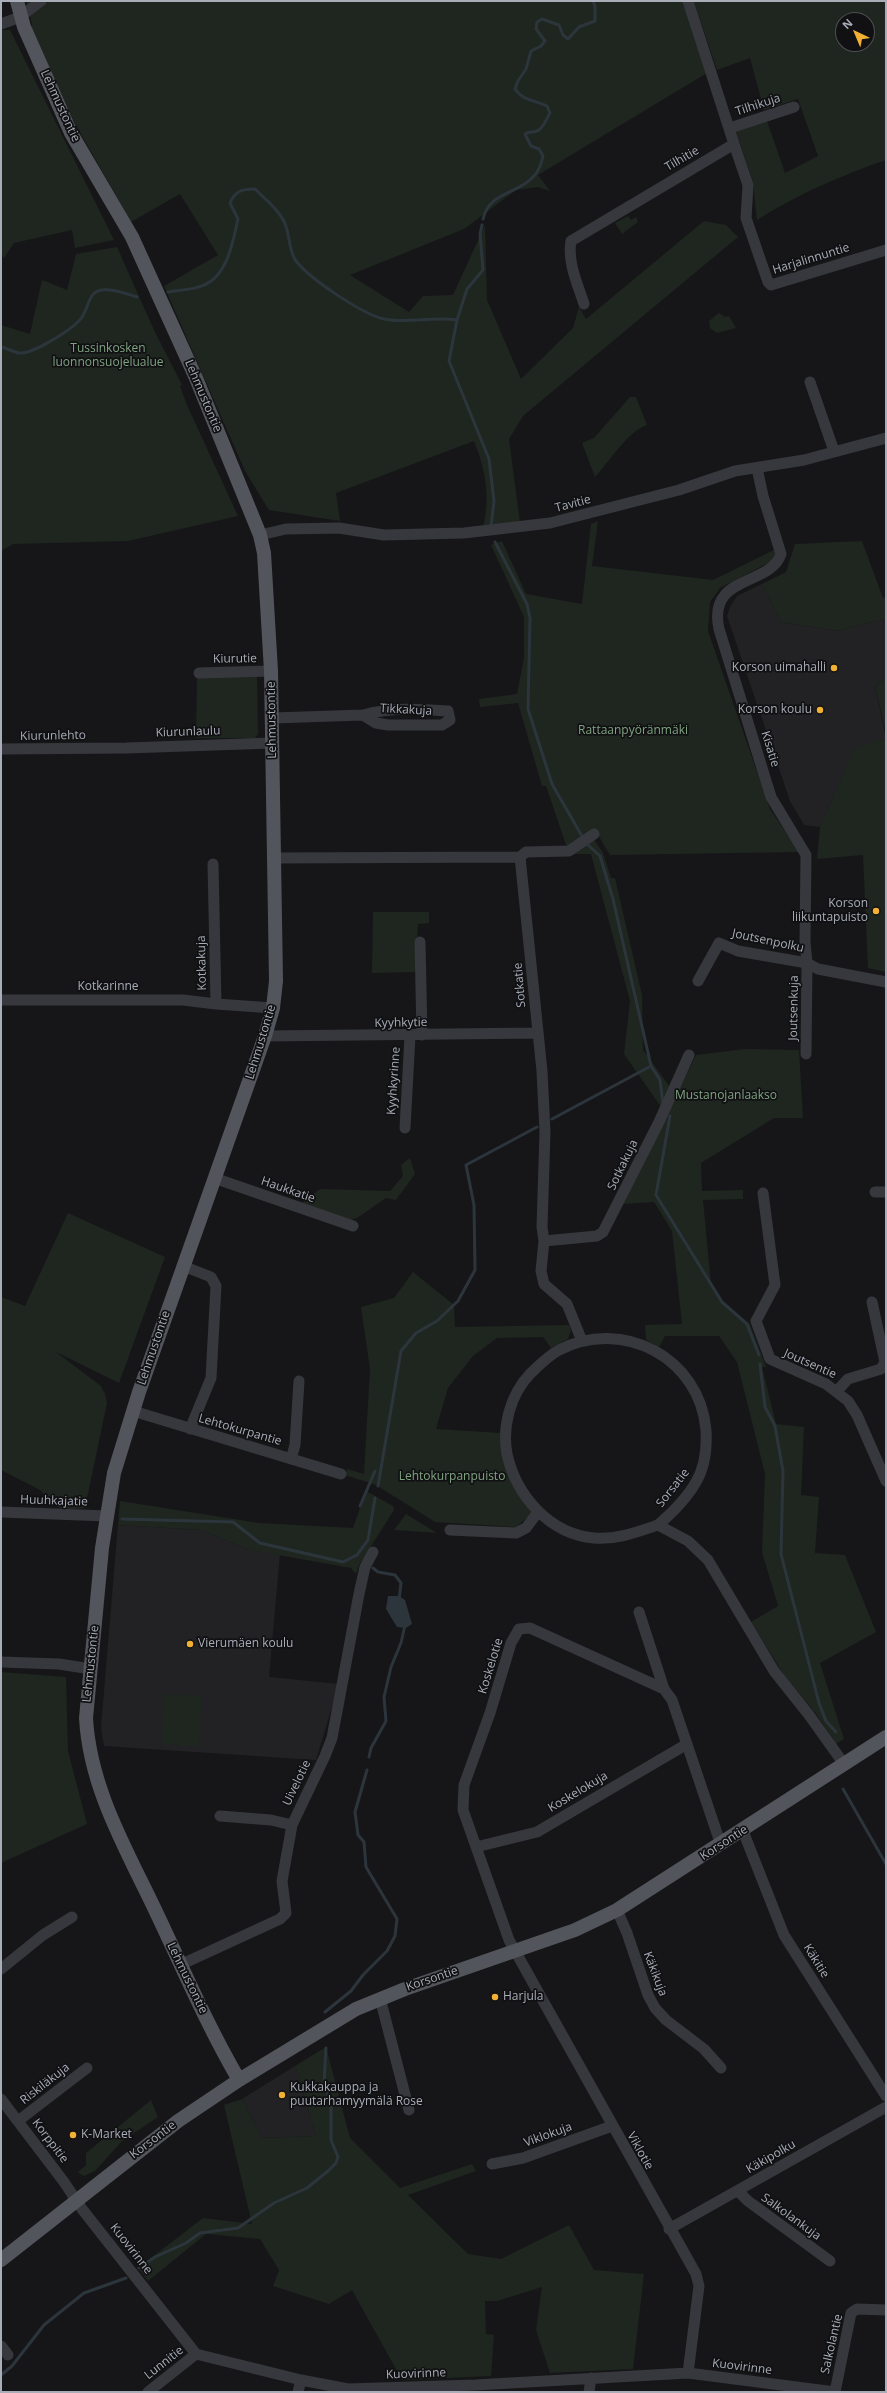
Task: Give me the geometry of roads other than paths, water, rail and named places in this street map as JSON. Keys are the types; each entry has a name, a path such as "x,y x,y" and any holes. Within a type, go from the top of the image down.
{"main road":[{"name":"Lehmustontie","path":"17,1 20,17 71,133 135,244 196,378 260,535 264,553 272,671 273,718 276,981 273,1008 232,1134 214,1178 133,1410 114,1474 107,1516 86,1724 87,1744 96,1782 180,1965 224,2054 239,2080"},
{"name":"Korsontie","path":"1,2260 178,2121 307,2037 380,1998 575,1930 617,1910 743,1831 886,1737"}],"street":[{"path":"1,24 20,17 41,1"},
{"path":"688,1 734,144"},
{"name":"Tilhikuja","path":"730,128 794,107"},
{"name":"Harjalinnuntie","path":"734,144 748,185 746,218 768,282 771,285 886,250"},
{"name":"Tilhitie","path":"584,304 573,268 570,248 571,241 734,144"},
{"path":"810,382 834,451"},
{"name":"Tavitie","path":"260,535 286,529 339,528 384,535 464,533 550,523 679,490 735,471 804,460 886,438"},
{"name":"Kisatie","path":"758,468 763,496 781,554 779,561 772,567 730,590 721,601 716,619 771,797 806,854 805,942 807,963"},
{"name":"Kiurutie","path":"199,673 272,671"},
{"name":"Tikkakuja","path":"273,718 363,715 394,709 448,711 450,720 442,724 388,724 376,723 363,715"},
{"name":"Kiurunlaulu","path":"104,748 273,743"},
{"name":"Kiurunlehto","path":"1,749 104,748"},
{"path":"274,858 520,857 526,852 569,851 594,834"},
{"name":"Sotkatie","path":"520,857 538,1034 545,1132 542,1227 544,1241 541,1257 544,1284 567,1304 582,1342"},
{"name":"Kotkakuja","path":"213,864 216,1004 273,1008"},
{"path":"420,942 422,1035"},
{"name":"Joutsenpolku","path":"698,981 719,943 738,951 807,963"},
{"path":"807,963 818,969 886,982"},
{"name":"Joutsenkuja","path":"806,1054 807,963"},
{"name":"Kotkarinne","path":"1,1000 183,1000 216,1004"},
{"name":"Kyyhkytie","path":"265,1036 538,1034"},
{"name":"Kyyhkyrinne","path":"404,1128 410,1036"},
{"name":"Sotkakuja","path":"544,1241 597,1236 603,1232 663,1115 689,1055"},
{"name":"Haukkatie","path":"214,1178 353,1226"},
{"name":"Joutsentie","path":"763,1194 775,1285 756,1321 766,1352 774,1362 837,1391 848,1401 857,1415 886,1481"},
{"path":"183,1266 211,1277 216,1286 211,1378 190,1429"},
{"path":"837,1391 848,1379 881,1369 885,1362 872,1302"},
{"name":"Sorsatie","path":"620,1339 646,1345 660,1354 684,1376 692,1385 701,1404 707,1446 702,1470 696,1483 669,1515 658,1525 632,1534 593,1538 554,1524 538,1512 511,1473 506,1446 506,1423 512,1403 524,1380 538,1365 558,1351 582,1342 620,1339"},
{"path":"291,1459 295,1445 299,1381"},
{"name":"Lehtokurpantie","path":"133,1410 190,1429 341,1474"},
{"name":"Huuhkajatie","path":"1,1512 107,1516"},
{"path":"450,1530 516,1533 526,1528 538,1512"},
{"name":"Sorsatie","path":"658,1525 688,1541 708,1560 774,1672 809,1715 844,1764"},
{"name":"Uivelotie","path":"180,1965 280,1919 286,1913 282,1881 292,1826 332,1738 360,1587 365,1567 373,1552"},
{"path":"639,1612 664,1689 672,1700 721,1845"},
{"name":"Koskelotie","path":"515,1952 509,1940 463,1810 464,1785 490,1713 511,1643 520,1629 530,1628 664,1689"},
{"path":"1,1662 59,1664 91,1669"},
{"name":"Koskelokuja","path":"476,1847 537,1832 687,1744"},
{"path":"220,1816 271,1820 292,1826"},
{"name":"Käkitie","path":"743,1831 784,1935 886,2096"},
{"name":"Käkikuja","path":"617,1910 648,1995 655,2008 704,2049 721,2068"},
{"path":"1,1968 43,1935 72,1918"},
{"name":"Viklotie","path":"515,1952 669,2229 696,2274 700,2286 688,2373"},
{"path":"380,1998 409,2110"},
{"name":"Riskiläkuja","path":"18,2121 87,2068"},
{"name":"Korppitie","path":"1,2099 77,2200"},
{"name":"Käkipolku","path":"669,2229 886,2107"},
{"name":"Viklokuja","path":"492,2164 523,2158 612,2126"},
{"name":"Salkolankuja","path":"738,2191 748,2201 830,2261"},
{"name":"Kuovirinne","path":"77,2200 196,2354 301,2380 348,2389 474,2388 591,2378 688,2373 835,2392"},
{"name":"Salkolantie","path":"835,2392 851,2313 857,2309 886,2310"},
{"name":"Lunnitie","path":"148,2392 196,2354"},
{"path":"588,2392 591,2378"},
{"path":"298,2392 301,2380"}],"waterway":[{"path":"483,219 486,210 491,203 497,198 526,183 534,176 539,168 543,156 539,149 531,146 525,134 539,130 550,113 547,106 525,98 515,89 518,81 526,69 531,51 541,46 545,41 536,29 537,22 542,19 559,25 563,35 568,39 579,27 595,21 595,6 593,1"},
{"path":"168,292 200,287 219,274 228,256 238,219 230,203 237,193 255,189 277,210 285,223 291,251 296,261 313,277 337,295 374,316 384,319 402,321 439,319 457,320"},
{"path":"482,225 480,234 483,270 467,289 457,320 449,361 489,459 494,501 491,526"},
{"path":"1,347 19,353 33,350 53,340 78,322 84,314 88,302 98,291 113,290 137,297"},
{"path":"495,542 527,604 530,618 528,709 552,784 583,838"},
{"path":"586,843 600,856 613,899 651,1066 660,1080 663,1104"},
{"path":"552,1119 651,1066"},
{"path":"670,1116 656,1195 722,1302 747,1324 759,1355"},
{"path":"378,1486 401,1351 416,1333 437,1321 458,1301 475,1270 474,1205 466,1165 537,1127"},
{"path":"760,1364 765,1407 775,1426 783,1471 781,1554 819,1703 826,1721 836,1732"},
{"path":"360,1506 375,1471"},
{"path":"122,1519 233,1522 260,1543 343,1562 357,1555 368,1540 375,1498"},
{"path":"373,1568 378,1572 395,1575 401,1583 399,1600"},
{"path":"369,1757 371,1748 386,1721 384,1697 391,1667 401,1643 405,1625"},
{"path":"325,2012 351,1991 363,1975 387,1951 395,1936 397,1919 366,1867 364,1842 358,1835 355,1812 367,1770"},
{"path":"843,1789 886,1864"},
{"path":"139,2268 155,2257 186,2243 200,2233 238,2228 274,2203 307,2188 336,2163 338,2157 331,2140 331,2104 324,2083 326,2048"},
{"path":"1,2375 12,2366 44,2325 84,2293 126,2278"}],"place":[{"name":"Korson uimahalli","path":"834,668"},
{"name":"Korson koulu","path":"820,710"},
{"name":"Korson liikuntapuisto","path":"876,911"},
{"name":"Vierumäen koulu","path":"190,1644"},
{"name":"Harjula","path":"495,1997"},
{"name":"Kukkakauppa ja puutarhamyymälä Rose","path":"282,2095"},
{"name":"K-Market","path":"73,2135"}],"park label":[{"name":"Tussinkosken luonnonsuojelualue","path":"108,356"},
{"name":"Rattaanpyöränmäki","path":"633,731"},
{"name":"Mustanojanlaakso","path":"726,1096"},
{"name":"Lehtokurpanpuisto","path":"452,1477"}]}
